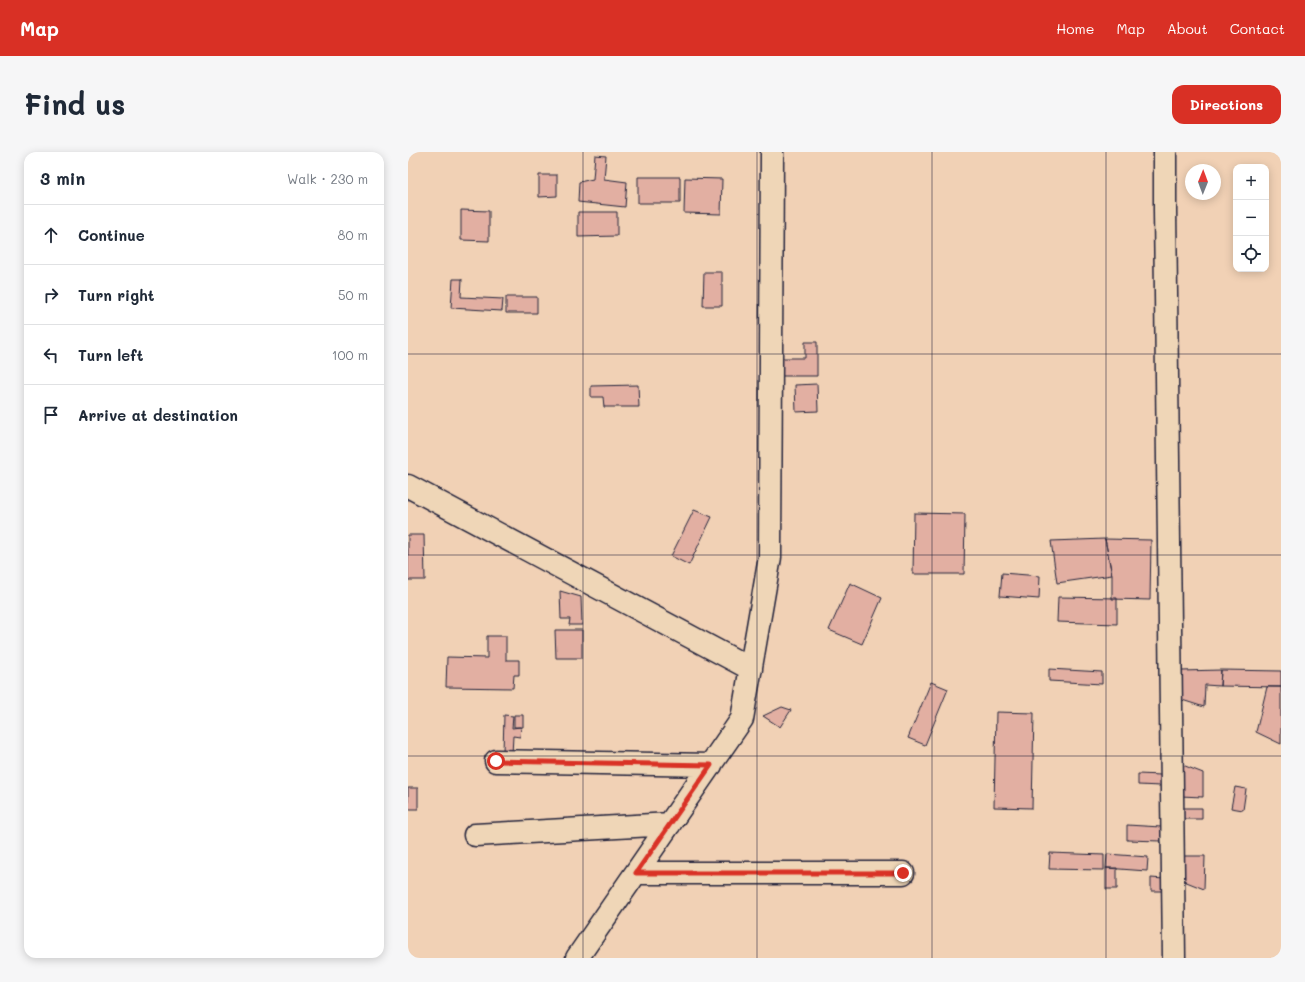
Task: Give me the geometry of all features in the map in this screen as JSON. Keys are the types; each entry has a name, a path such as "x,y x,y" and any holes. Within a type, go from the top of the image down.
{"street":[{"path":"577,958 742,719 770,558 772,152"},
{"path":"1165,152 1174,958"},
{"path":"408,486 751,669"},
{"path":"496,761 711,765"},
{"path":"475,835 670,824"},
{"path":"636,873 903,873"}],"building":[{"path":"595,155 606,156 604,179 627,182 625,207 578,202 579,182 593,179"},
{"path":"539,175 557,175 557,196 539,197"},
{"path":"638,177 680,177 680,203 638,203"},
{"path":"685,178 722,179 721,214 684,213"},
{"path":"461,210 489,211 489,241 461,240"},
{"path":"578,212 617,212 617,236 578,237"},
{"path":"704,272 722,272 722,306 703,306"},
{"path":"453,279 462,279 461,297 503,299 502,311 451,308"},
{"path":"506,297 537,297 537,313 506,313"},
{"path":"805,342 817,342 817,376 777,376 777,358 805,358"},
{"path":"817,384 818,411 796,412 795,385"},
{"path":"638,385 639,407 604,407 603,397 591,397 591,386"},
{"path":"694,510 712,517 689,565 671,556"},
{"path":"914,513 965,514 964,574 913,574"},
{"path":"408,535 424,535 425,580 408,580"},
{"path":"1105,539 1112,575 1057,583 1051,541"},
{"path":"1105,539 1151,540 1150,600 1112,599 1112,575"},
{"path":"1002,573 1040,576 1039,599 1000,596"},
{"path":"850,583 882,598 862,644 829,630"},
{"path":"560,591 581,597 582,625 569,625 570,619 561,619"},
{"path":"1058,597 1117,598 1117,624 1057,622"},
{"path":"555,630 582,630 582,658 556,658"},
{"path":"487,636 506,636 506,660 519,660 519,675 514,675 513,688 446,687 447,657 487,658"},
{"path":"1049,669 1102,672 1102,684 1049,681"},
{"path":"1221,670 1220,686 1205,685 1204,707 1182,700 1182,671"},
{"path":"1221,670 1281,671 1281,687 1220,686"},
{"path":"931,682 948,689 925,745 908,738"},
{"path":"1267,687 1281,687 1281,744 1256,732"},
{"path":"782,707 791,710 780,727 763,716"},
{"path":"996,712 1034,713 1032,808 994,807"},
{"path":"504,715 513,716 512,728 521,727 520,737 513,736 512,754 503,753"},
{"path":"514,715 523,715 523,727 514,727"},
{"path":"1180,764 1203,773 1203,797 1180,796"},
{"path":"1138,774 1161,775 1161,786 1138,785"},
{"path":"1235,787 1246,789 1243,810 1231,808"},
{"path":"408,788 418,788 418,809 408,809"},
{"path":"1183,808 1202,808 1202,819 1183,819"},
{"path":"1127,825 1161,827 1161,841 1127,840"},
{"path":"1050,853 1104,855 1104,870 1049,869"},
{"path":"1107,854 1148,857 1147,871 1106,868"},
{"path":"1184,856 1205,856 1204,889 1184,881"},
{"path":"1106,868 1117,868 1117,889 1106,889"},
{"path":"1151,878 1164,879 1164,891 1151,891"}],"route":[{"path":"496,761 711,765 636,873 903,873"}]}
